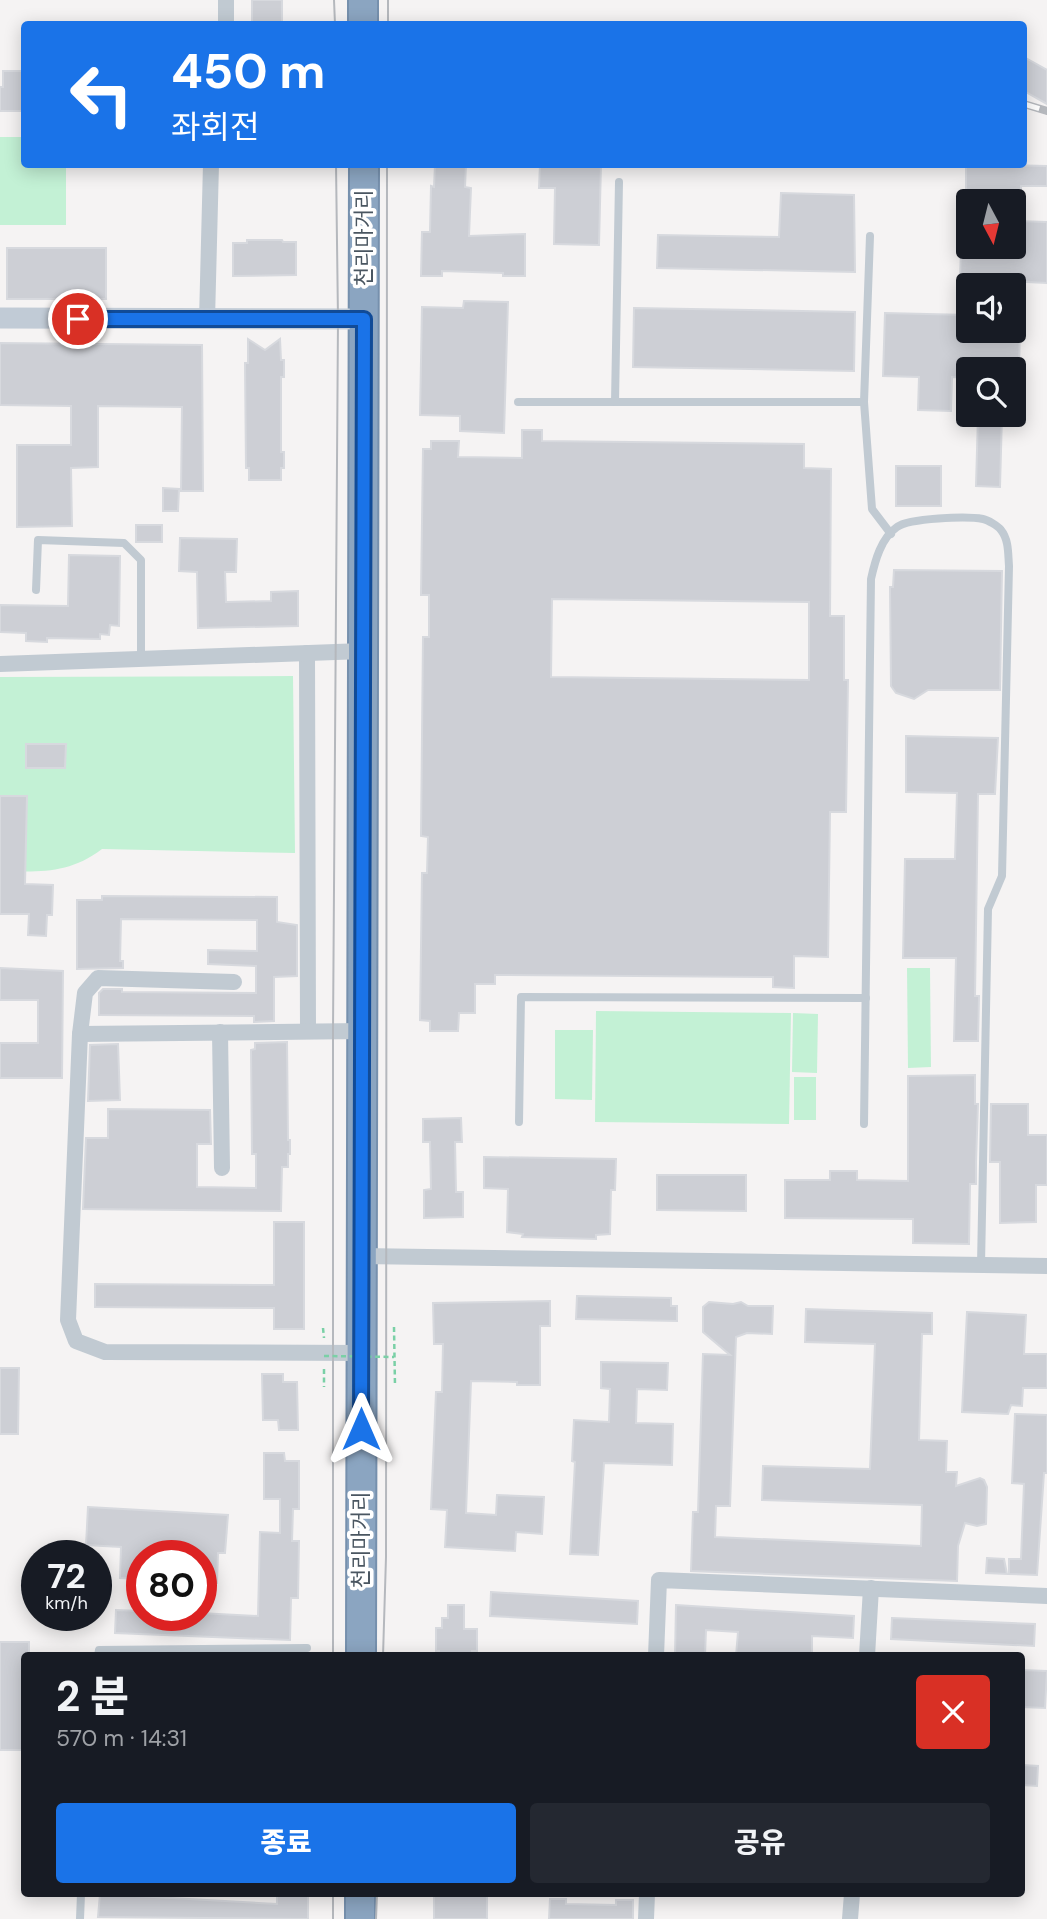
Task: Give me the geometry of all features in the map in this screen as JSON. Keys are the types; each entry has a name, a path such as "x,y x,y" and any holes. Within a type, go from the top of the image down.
{"highway":[{"path":"363,0 363,21"},
{"name":"천리마거리","path":"361,1652 363,168"},
{"path":"360,1897 360,1919"}],"street":[{"path":"226,0 226,21"},
{"path":"207,320 211,168"},
{"path":"0,318 364,319"},
{"path":"0,664 363,651"},
{"path":"307,653 308,1031"},
{"path":"234,982 98,978 85,992 80,1034 68,1320 76,1341 104,1352 361,1353"},
{"path":"80,1034 362,1031"},
{"path":"220,1032 222,1168"},
{"path":"362,1256 1047,1266"},
{"path":"656,1652 659,1580 1047,1596"},
{"path":"867,1652 872,1588"},
{"path":"646,1919 647,1897"},
{"path":"850,1919 852,1897"}],"lane":[{"path":"615,402 619,183"},
{"path":"870,236 864,402 872,509 891,534"},
{"path":"517,402 864,402"},
{"path":"864,1124 871,579 877,552 895,527 907,523 951,519 983,519 1000,528 1007,543 1009,566 1002,876 988,909 981,1265"},
{"path":"36,590 38,540 124,543 141,560 141,659"},
{"path":"520,1122 521,997 866,998"},
{"path":"99,1652 307,1648"},
{"path":"79,1919 81,1897"}],"path":[{"path":"394,1327 395,1386"},
{"path":"324,1387 324,1356 394,1357"}],"green space":[{"path":"0,137 21,137 21,168 66,168 66,225 0,225"},
{"path":"293,676 295,853 102,849 78,863 54,870 0,871 0,677"},
{"path":"907,968 930,968 931,1067 908,1068"},
{"path":"596,1011 791,1013 789,1124 595,1122"},
{"path":"793,1013 818,1014 817,1073 792,1072"},
{"path":"555,1030 593,1030 592,1100 555,1099"},
{"path":"794,1077 816,1077 816,1120 794,1120"}],"building":[{"path":"252,0 282,0 282,21 252,21"},
{"path":"1027,59 1047,70 1047,104 1027,93"},
{"path":"3,71 21,71 21,111 0,111 0,87 3,87"},
{"path":"1047,166 1047,186 1021,186 1021,189 966,189 966,168"},
{"path":"435,168 466,168 465,187 471,188 469,236 525,234 525,276 442,271 442,276 421,276 422,232 430,232 431,186 434,187"},
{"path":"540,168 601,168 599,245 554,244 555,188 539,188"},
{"path":"781,193 854,195 855,272 657,268 658,235 779,237"},
{"path":"1026,221 1047,222 1047,283 1026,282 1026,273 960,273 961,259 1026,259"},
{"path":"247,240 296,242 296,275 233,276 233,243 247,243"},
{"path":"7,248 106,248 106,299 7,299"},
{"path":"464,301 508,302 504,433 460,431 460,416 420,415 422,307 463,308"},
{"path":"634,308 855,312 854,371 633,367"},
{"path":"885,313 956,315 956,343 1020,343 1019,357 956,357 956,377 952,377 951,411 918,410 919,377 883,376"},
{"path":"248,339 265,350 280,339 281,360 284,360 284,377 281,377 281,452 284,452 284,468 281,468 281,480 249,480 249,468 246,468 245,363 248,363"},
{"path":"0,343 202,345 203,491 181,491 182,407 98,406 98,467 71,468 72,526 17,527 17,445 71,445 71,406 0,405"},
{"path":"978,427 1002,427 1000,487 976,486"},
{"path":"522,430 542,430 542,441 804,444 804,468 831,469 830,616 844,616 844,680 848,680 846,812 830,812 828,957 794,956 794,988 773,987 773,977 495,975 495,984 475,984 475,1013 459,1013 458,1031 430,1031 430,1021 420,1020 422,873 427,873 428,837 421,836 423,637 429,637 429,595 421,595 423,449 431,449 431,441 459,441 458,457 522,458","holes":["552,599 809,602 809,680 551,677"]},
{"path":"896,466 941,466 941,506 896,506"},
{"path":"163,488 179,489 178,511 163,511"},
{"path":"136,525 162,525 162,542 136,542"},
{"path":"180,538 237,539 236,572 225,572 226,602 271,601 271,592 298,591 298,626 198,628 197,572 179,571"},
{"path":"69,555 120,556 119,626 110,625 109,635 100,634 100,639 47,638 47,642 26,641 26,633 0,632 0,605 68,606"},
{"path":"894,570 1002,571 1000,690 928,690 914,699 896,693 891,686 890,587 893,587"},
{"path":"906,736 998,738 995,794 978,794 975,996 979,996 978,1041 954,1041 956,958 903,958 905,859 955,859 957,793 906,792"},
{"path":"26,744 66,744 65,768 26,768"},
{"path":"0,796 27,796 25,884 53,885 52,915 47,915 46,936 28,935 29,914 0,914"},
{"path":"102,896 277,897 277,922 297,925 297,976 274,977 274,1021 254,1022 254,1016 99,1015 99,993 103,989 122,989 122,992 256,993 256,966 208,964 208,950 257,951 257,920 121,919 120,961 123,961 123,968 77,969 77,900 102,900"},
{"path":"0,968 63,971 62,1078 0,1078 0,1043 38,1043 38,1000 0,1000"},
{"path":"287,1042 290,1154 288,1167 282,1167 281,1211 83,1209 86,1138 108,1138 108,1109 210,1110 211,1144 197,1144 197,1187 256,1188 256,1154 252,1154 251,1050 255,1049 255,1043"},
{"path":"118,1044 120,1100 88,1101 90,1045"},
{"path":"975,1075 975,1104 978,1104 976,1184 970,1184 969,1244 913,1243 913,1219 785,1218 785,1180 830,1180 830,1171 857,1171 857,1180 908,1181 908,1076"},
{"path":"991,1104 1028,1104 1028,1135 1047,1135 1047,1185 1036,1185 1036,1222 1000,1223 1000,1162 990,1162"},
{"path":"461,1118 462,1142 455,1142 456,1192 463,1192 463,1217 424,1218 424,1190 431,1189 430,1142 423,1142 423,1119"},
{"path":"484,1157 616,1159 615,1190 611,1190 610,1234 596,1235 596,1239 522,1237 523,1234 507,1232 508,1189 484,1188"},
{"path":"657,1175 746,1175 746,1211 657,1210"},
{"path":"274,1222 304,1222 304,1329 274,1329 274,1308 95,1307 95,1284 274,1285"},
{"path":"577,1296 671,1298 671,1306 677,1306 677,1321 576,1319"},
{"path":"550,1301 550,1326 540,1326 540,1385 471,1381 466,1513 496,1515 497,1495 544,1497 542,1534 516,1532 515,1551 445,1547 447,1510 431,1509 436,1392 442,1392 443,1344 434,1344 433,1303"},
{"path":"709,1302 773,1306 772,1334 747,1333 736,1337 730,1506 716,1506 715,1537 921,1546 922,1505 762,1500 763,1466 870,1469 875,1344 805,1342 806,1309 932,1313 932,1334 922,1334 919,1440 947,1441 946,1472 957,1472 956,1486 980,1478 987,1487 986,1524 977,1526 965,1523 958,1546 957,1581 691,1571 693,1512 698,1512 703,1354 730,1355 703,1332 703,1307"},
{"path":"967,1312 1026,1315 1024,1354 1047,1354 1047,1388 1023,1388 1022,1406 1011,1405 1008,1414 962,1412"},
{"path":"601,1362 668,1363 667,1390 637,1389 636,1423 673,1424 672,1465 604,1463 598,1555 570,1554 575,1462 572,1461 574,1420 609,1422 610,1389 601,1388"},
{"path":"0,1368 19,1368 18,1434 0,1434"},
{"path":"262,1374 283,1374 283,1382 297,1382 298,1430 279,1430 278,1420 263,1420"},
{"path":"1015,1414 1047,1415 1047,1473 1044,1473 1037,1575 1009,1574 1009,1559 1021,1559 1024,1484 1012,1483"},
{"path":"264,1453 284,1453 285,1461 299,1461 299,1509 293,1509 292,1541 299,1541 298,1598 291,1598 290,1640 115,1633 116,1610 126,1610 126,1631 217,1631 217,1614 258,1616 260,1532 280,1533 280,1499 264,1499"},
{"path":"88,1507 228,1515 225,1553 218,1553 217,1583 217,1540 126,1540 126,1578 120,1578 121,1547 112,1546 112,1540 86,1540"},
{"path":"987,1558 1004,1559 1007,1574 986,1573"},
{"path":"491,1592 638,1601 637,1624 490,1616"},
{"path":"448,1605 464,1605 464,1629 477,1629 477,1651 436,1651 436,1628 442,1628 442,1618 448,1618"},
{"path":"676,1605 854,1616 853,1638 812,1636 812,1652 736,1652 738,1632 706,1630 705,1652 675,1652"},
{"path":"892,1618 1035,1624 1034,1646 891,1639"},
{"path":"0,1642 29,1642 29,1652 21,1652 21,1750 0,1750"},
{"path":"1025,1670 1047,1671 1045,1708 1025,1707"},
{"path":"1025,1765 1038,1766 1037,1786 1025,1785"},
{"path":"100,1897 153,1897 277,1904 277,1897 308,1897 308,1919 98,1917"},
{"path":"434,1897 487,1897 487,1919 434,1919"},
{"path":"550,1899 566,1899 566,1904 616,1905 616,1900 633,1900 633,1919 549,1919"}],"tram line":[{"path":"334,0 335,21"},
{"path":"388,0 388,21"},
{"path":"333,1652 333,1031 338,319 336,168"},
{"path":"383,1652 386,1557 387,168"},
{"path":"333,1897 333,1919"},
{"path":"376,1919 377,1897"}],"railway":[{"path":"1027,105 1047,111"}],"route":[{"path":"78,319 364,319 361,1429"}]}
